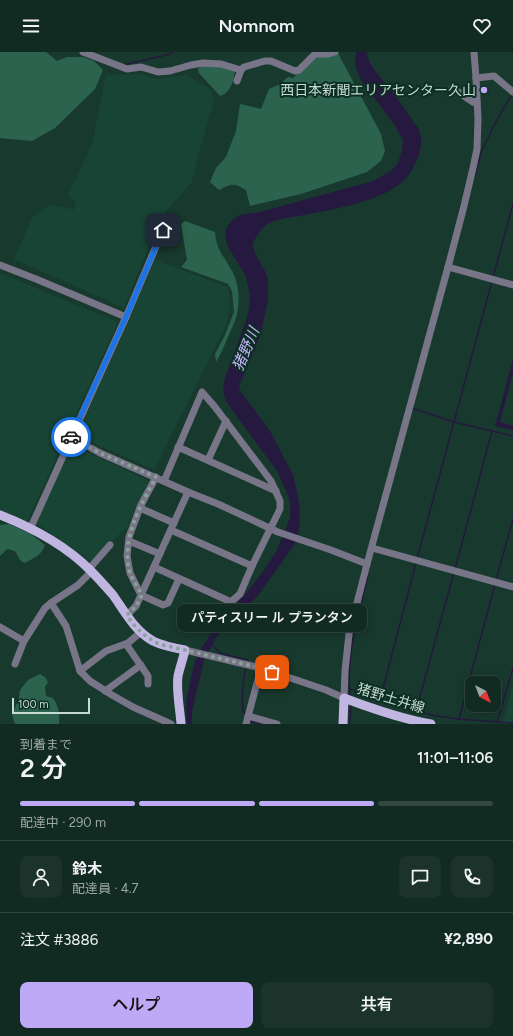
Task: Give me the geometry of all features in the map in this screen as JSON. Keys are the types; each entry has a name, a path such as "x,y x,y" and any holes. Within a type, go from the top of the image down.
{"main road":[{"path":"0,515 31,528 76,557 112,594 133,624 147,638 159,644 185,650 178,676 181,724"},
{"name":"猪野土井線","path":"343,724 344,698 374,709 431,724"}],"street":[{"path":"83,52 127,69 141,67 158,72 170,72 191,65 220,64 241,70"},
{"path":"238,81 241,70 244,67 265,61 271,61 295,71 299,70 314,54 328,54 335,52"},
{"path":"185,650 261,668 326,690 344,698 349,634 448,267 477,149 478,119 474,52"},
{"path":"476,78 494,76 513,92"},
{"path":"452,88 473,102 477,103"},
{"path":"31,528 126,317 163,230"},
{"path":"0,265 126,317"},
{"path":"448,267 513,285"},
{"path":"154,567 232,601 240,594 280,509 280,501 271,481 202,392 164,481"},
{"path":"208,460 226,421"},
{"path":"71,437 100,453 218,504 278,532 367,564"},
{"path":"178,447 276,491"},
{"path":"156,477 140,508 130,537 127,556 130,573 142,595 163,605 168,603 179,579"},
{"path":"127,615 136,606 142,595 188,492"},
{"path":"140,508 173,527 252,566"},
{"path":"129,541 160,554"},
{"path":"16,664 24,642 46,608 78,585 110,545"},
{"path":"372,548 513,587"},
{"path":"52,603 66,626 80,672 105,691 133,707 171,724"},
{"path":"0,627 24,642"},
{"path":"80,672 106,651 126,644 141,632"},
{"path":"126,644 148,676 148,684"},
{"path":"105,691 141,665"},
{"path":"246,724 261,668"},
{"path":"248,716 277,724"}],"shaded area":[{"path":"0,52 46,52 57,61 67,57 83,57 94,61 103,70 95,89 55,128 32,141 0,138"},
{"path":"338,53 381,134 385,151 381,161 367,172 301,194 250,206 246,190 242,187 232,185 219,190 210,182 216,168 226,157 236,131 240,104 261,109 269,89 280,84 288,77 293,78 313,58"},
{"path":"201,66 221,66 235,71 234,79 229,89 220,96 199,73 198,69"},
{"path":"140,74 158,79 188,75 198,83 211,89 214,101 192,182 160,218 124,308 14,259 32,218 50,204 74,210 76,201 68,196 92,144 106,75"},
{"path":"185,221 215,232 217,244 232,271 237,287 238,309 236,317 216,362 215,354 225,335 234,312 232,291 228,284 181,267 187,260 181,224"},
{"path":"155,260 228,287 230,306 226,325 154,470 77,436"},
{"path":"0,273 118,322 27,522 0,512"},
{"path":"71,444 149,481 127,527 91,561 36,523"},
{"path":"9,524 29,533 45,545 39,554 24,563 20,560 15,551 7,549 0,556 0,525"},
{"path":"40,674 45,677 48,682 45,687 46,696 53,698 58,708 59,724 15,724 12,715 19,698 20,690 28,680"},
{"path":"513,683 513,724 502,724"}],"water":[{"name":"猪野川","path":"356,52 367,52 369,62 373,68 418,128 421,140 420,152 408,176 400,184 388,192 353,205 275,221 264,227 252,245 266,273 268,280 268,300 260,337 239,386 241,392 270,431 293,475 300,509 299,531 292,548 260,593 242,613 217,636 204,660 192,712 192,724 187,724 186,702 194,664 201,649 214,629 262,573 277,550 290,518 290,504 288,495 277,471 225,399 223,389 225,378 246,321 250,297 246,276 228,247 225,236 227,227 232,220 240,215 260,212 373,181 391,171 398,163 403,140 396,127 361,80 355,65"},
{"path":"513,360 513,373 500,422 513,426 513,430 495,426"}],"waterway":[{"path":"123,65 173,52"},
{"path":"475,176 481,152 499,116 512,95 513,96"},
{"path":"493,277 513,204"},
{"path":"417,559 492,281"},
{"path":"411,410 415,409 454,422 513,436"},
{"path":"455,569 492,431"},
{"path":"496,580 513,519"},
{"path":"380,700 416,563"},
{"path":"416,711 454,572"},
{"path":"350,696 349,681 351,650 368,576"},
{"path":"459,719 495,584"},
{"path":"211,644 220,653 248,660 248,662"},
{"path":"245,716 242,699 246,667"},
{"path":"497,722 513,668"},
{"path":"350,689 380,700 436,716 513,723"},
{"path":"350,724 351,704"},
{"path":"249,721 263,724"}],"way so far":[{"path":"71,437 100,453 156,477 141,505 130,537 127,556 130,573 142,595 136,606 127,615 133,624 147,638 159,644 261,668 272,672"}],"place":[{"name":"西日本新聞エリアセンター久山","path":"484,90"},
{"name":"パティスリー ル プランタン","path":"272,672"}],"route":[{"path":"71,437 126,317 163,230"}]}
